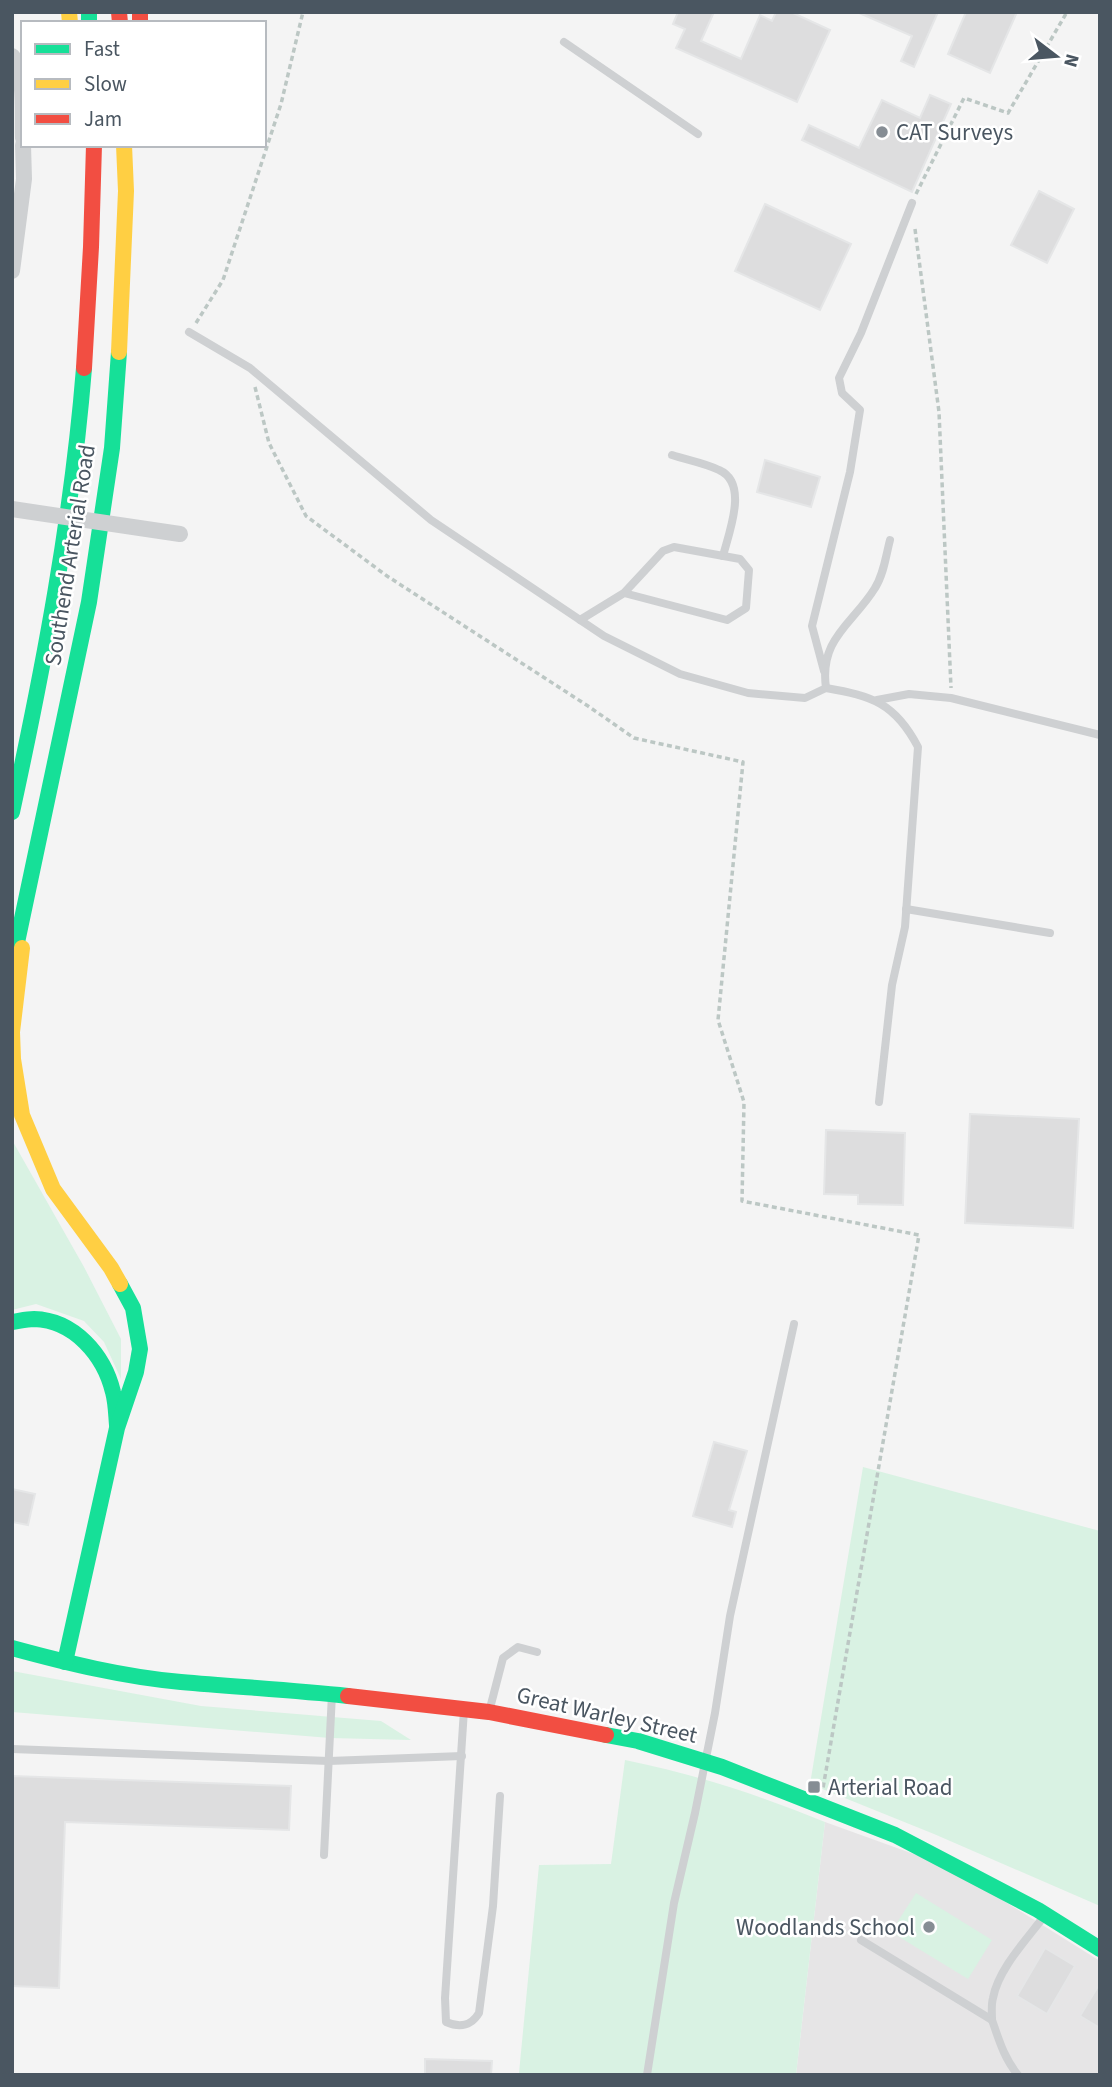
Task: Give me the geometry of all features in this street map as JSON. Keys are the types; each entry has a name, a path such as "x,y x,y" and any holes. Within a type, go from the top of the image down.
{"main road":[{"name":"Southend Arterial Road","path":"12,811 61,565 81,414 91,275 94,147"},
{"name":"Southend Arterial Road","path":"12,966 89,602 111,448 119,364 126,191 124,147"},
{"path":"77,186 81,414"},
{"path":"119,364 139,248"},
{"path":"28,894 12,1031 13,1059 22,1115 54,1189 111,1268 133,1308 140,1349 136,1372 117,1428 65,1662"},
{"path":"12,1322 35,1319 58,1324 78,1334 96,1354 108,1380 113,1393 117,1428"},
{"name":"Great Warley Street","path":"12,1648 65,1662 179,1682 284,1689 489,1712 638,1741 705,1762 895,1835 1045,1915 1100,1949"}],"street":[{"path":"12,56 21,80"},
{"path":"12,271 24,180 23,147"},
{"path":"12,509 180,534"}],"lane":[{"path":"564,42 698,134"},
{"path":"826,688 812,626 849,472 860,410 842,393 839,378 861,333 912,203"},
{"path":"189,332 250,368 431,520 604,636 680,674 748,693 805,698 826,688 877,700 894,713 909,730 918,747 905,927 892,985 879,1102"},
{"path":"672,455 720,470 733,481 736,491 735,508 723,556"},
{"path":"824,674 834,639 877,585 890,540"},
{"path":"580,620 624,593 663,551 674,547 740,559 749,570 746,608 727,620 624,593"},
{"path":"877,700 909,694 951,698 1100,735"},
{"path":"906,909 1050,933"},
{"path":"647,2075 674,1903 705,1762 730,1616 794,1324"},
{"path":"489,1712 503,1658 518,1647 537,1652"},
{"path":"324,1856 332,1694"},
{"path":"464,1710 445,1998 446,2022 454,2026 465,2026 479,2013 493,1906 500,1796"},
{"path":"12,1749 329,1761 462,1756"},
{"path":"1018,2075 1002,2050 992,2020 993,1998 999,1979 1045,1915"},
{"path":"861,1940 992,2020"}],"path":[{"path":"189,332 223,280 281,104 303,12"},
{"path":"951,698 939,412 912,203 964,98 1008,113 1067,12"},
{"path":"250,368 269,443 306,516 387,576 634,738 743,762 718,1020 744,1102 742,1201 919,1235 820,1805"}],"shaded area":[{"name":"Woodlands School","path":"825,1822 933,1861 991,1893 1100,1961 1100,2075 796,2075"}],"green space":[{"path":"12,1140 84,1267 121,1339 121,1379 104,1342 84,1321 36,1304 12,1310"},
{"path":"863,1467 1100,1531 1100,1906 810,1784"},
{"path":"12,1671 201,1706 381,1721 411,1740 330,1738 12,1712"},
{"path":"625,1760 726,1786 825,1822 796,2075 519,2073 539,1865 611,1864"},
{"path":"916,1893 992,1940 968,1979 891,1932"}],"building":[{"path":"678,12 714,12 701,41 741,59 760,15 772,21 776,12 791,12 830,30 797,102 676,48 685,29 673,24"},
{"path":"857,12 938,12 914,67 901,61 912,36"},
{"path":"966,12 1017,12 990,73 948,54"},
{"path":"930,95 951,104 912,192 802,140 809,125 859,148 882,100 920,118"},
{"path":"1039,191 1074,209 1047,263 1011,245"},
{"path":"765,204 851,244 820,310 735,271"},
{"path":"765,460 820,477 811,507 757,492"},
{"path":"970,1114 1079,1119 1073,1228 965,1223"},
{"path":"826,1130 905,1133 903,1205 858,1204 858,1195 824,1194"},
{"path":"714,1442 747,1451 729,1510 736,1512 732,1527 693,1516"},
{"path":"12,1489 35,1494 28,1525 12,1522"},
{"path":"12,1776 291,1786 289,1830 65,1822 59,1988 12,1986"},
{"path":"1045,1948 1075,1966 1047,2014 1017,1996"},
{"path":"1100,1983 1100,2028 1080,2016"},
{"path":"425,2059 492,2061 491,2075 425,2075"}],"traffic: fast":[{"path":"89,12 89,21"},
{"path":"12,966 89,602 112,448 119,352"},
{"path":"12,812 56,591 84,368"},
{"path":"65,1662 117,1428 136,1372 140,1349 133,1308 120,1284"},
{"path":"12,1322 34,1319 49,1321 62,1326 85,1342 95,1353 109,1378 115,1400 117,1425"},
{"path":"12,1648 138,1677 348,1696"},
{"path":"606,1735 638,1741 722,1767 895,1835 1038,1910 1100,1949"}],"traffic: slow":[{"path":"69,12 70,21"},
{"path":"119,352 126,191 124,147"},
{"path":"22,948 12,1032 13,1059 22,1115 53,1189 120,1284"}],"traffic: jam":[{"path":"119,12 120,21"},
{"path":"140,12 140,21"},
{"path":"84,368 94,147"},
{"path":"348,1696 489,1712 606,1735"}],"place":[{"name":"CAT Surveys","path":"882,132"},
{"name":"Arterial Road","path":"814,1787"},
{"name":"Woodlands School","path":"929,1927"}]}
